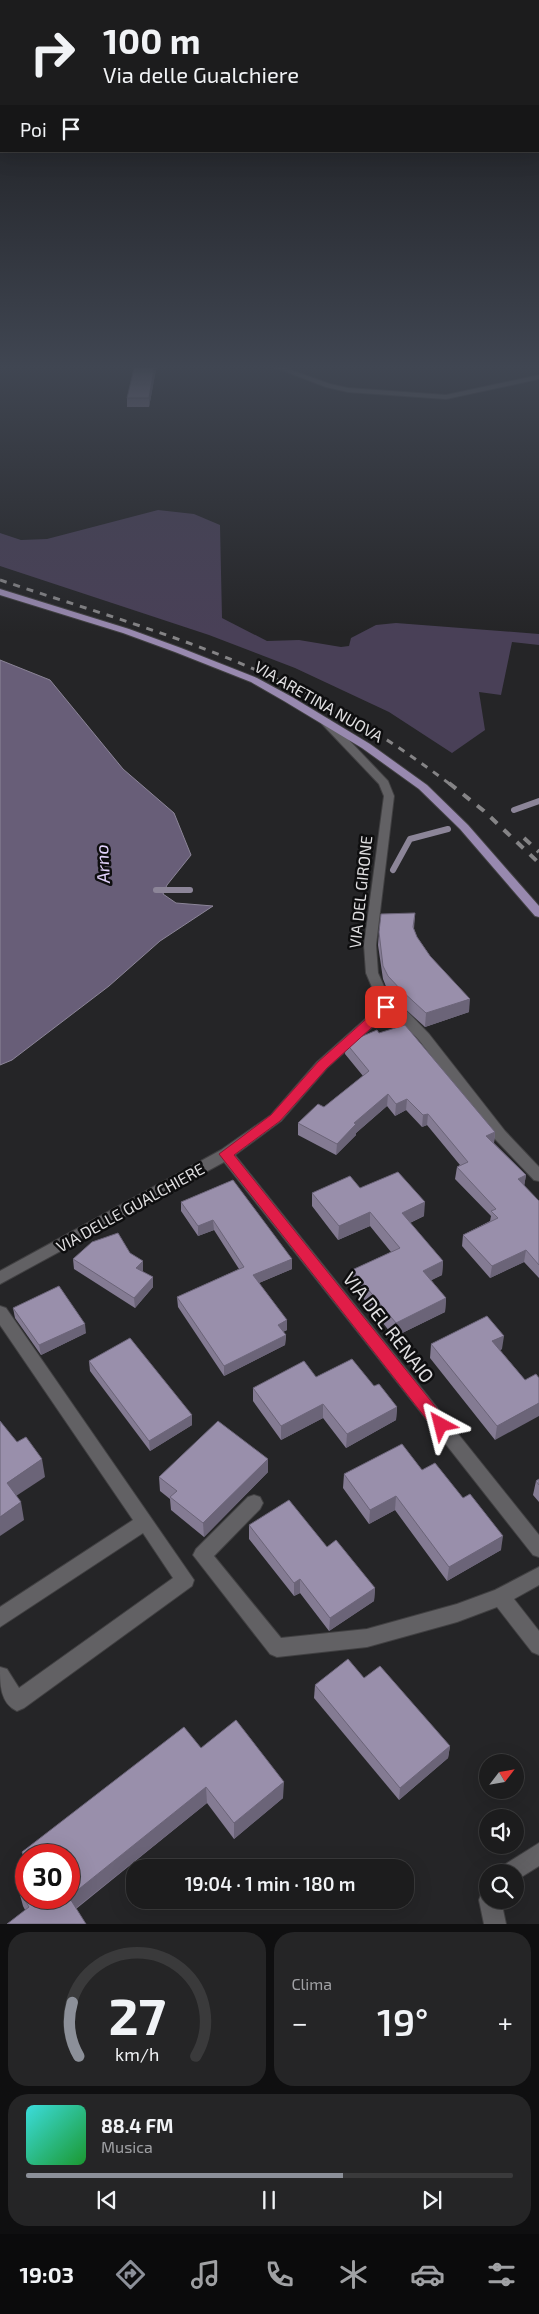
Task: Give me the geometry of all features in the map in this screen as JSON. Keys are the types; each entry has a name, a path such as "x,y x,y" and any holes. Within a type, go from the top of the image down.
{"main road":[{"name":"VIA ARETINA NUOVA","path":"0,592 126,631 254,680 325,721 385,758 423,787 464,827 539,913"}],"street":[{"name":"VIA DEL GIRONE","path":"325,721 384,783 388,791 387,814 370,945 372,972 386,1007"},
{"name":"VIA DELLE GUALCHIERE","path":"0,1278 226,1154 276,1118 322,1065 386,1007"},
{"path":"386,1007 398,1010 424,1037 500,1135 539,1176"},
{"name":"VIA DEL RENAIO","path":"226,1154 539,1549"},
{"path":"0,1312 185,1580 17,1701 0,1676"},
{"path":"254,1503 202,1555 277,1648 367,1638 457,1613 501,1597 539,1575"},
{"path":"0,1618 146,1522"},
{"path":"501,1597 539,1646"},
{"path":"523,1864 539,1854"},
{"path":"492,1909 495,1924"}],"shaded area":[{"path":"158,510 194,514 220,525 222,618 267,641 299,640 341,647 349,646 351,638 376,625 396,623 539,634 539,645 512,642 501,695 479,692 485,730 452,753 389,712 295,668 209,635 0,566 0,533 21,540 47,539"}],"water":[{"name":"Arno","path":"0,660 50,680 123,769 174,813 191,855 167,885 163,894 176,903 213,906 160,941 109,986 12,1060 0,1065"}],"building":[{"path":"415,913 413,927 417,937 430,956 470,999 426,1013 388,976 383,966 379,932 381,914"},
{"path":"405,1025 495,1132 486,1136 526,1175 518,1179 539,1201 539,1265 526,1250 492,1266 463,1235 498,1218 491,1211 496,1209 457,1167 468,1162 428,1114 423,1115 407,1099 396,1104 388,1094 354,1123 356,1124 337,1144 298,1123 318,1104 324,1107 369,1071 346,1043 377,1030 379,1033"},
{"path":"398,1172 425,1202 402,1213 443,1261 423,1271 446,1298 396,1323 352,1270 400,1248 370,1212 339,1226 312,1193 350,1176 360,1188"},
{"path":"233,1180 292,1259 253,1275 287,1320 278,1325 286,1335 224,1366 177,1297 244,1267 213,1220 198,1226 181,1202"},
{"path":"118,1233 130,1253 143,1261 136,1268 153,1277 134,1298 73,1259 92,1242"},
{"path":"59,1286 85,1324 39,1345 13,1308"},
{"path":"487,1316 504,1336 492,1341 525,1380 536,1374 539,1378 539,1403 497,1426 431,1344"},
{"path":"130,1338 192,1415 149,1441 89,1361"},
{"path":"352,1359 374,1386 379,1384 397,1407 347,1434 323,1404 281,1426 253,1388 304,1361 316,1377"},
{"path":"0,1421 17,1442 26,1437 42,1459 7,1483 21,1502 0,1517"},
{"path":"218,1421 268,1459 203,1523 170,1497 177,1491 159,1477"},
{"path":"402,1444 422,1470 435,1463 463,1498 470,1494 503,1536 449,1567 396,1496 370,1510 344,1474"},
{"path":"289,1500 327,1547 336,1540 375,1588 330,1618 300,1579 294,1583 249,1525"},
{"path":"348,1659 364,1678 380,1666 450,1746 400,1788 315,1685"},
{"path":"236,1720 284,1782 234,1823 206,1787 80,1888 80,1844 32,1844 184,1727 201,1748"},
{"path":"26,1909 77,1909 86,1924 7,1924"}],"waterway":[{"path":"514,810 539,801"},
{"path":"393,870 410,839 448,829"},
{"path":"156,890 190,890"}],"railway":[{"path":"0,580 185,642 293,687 314,697 394,744 451,785"},
{"path":"449,783 484,811 539,863"},
{"path":"524,838 539,852"}],"route":[{"path":"386,1007 322,1065 276,1118 226,1154 441,1425"}]}
